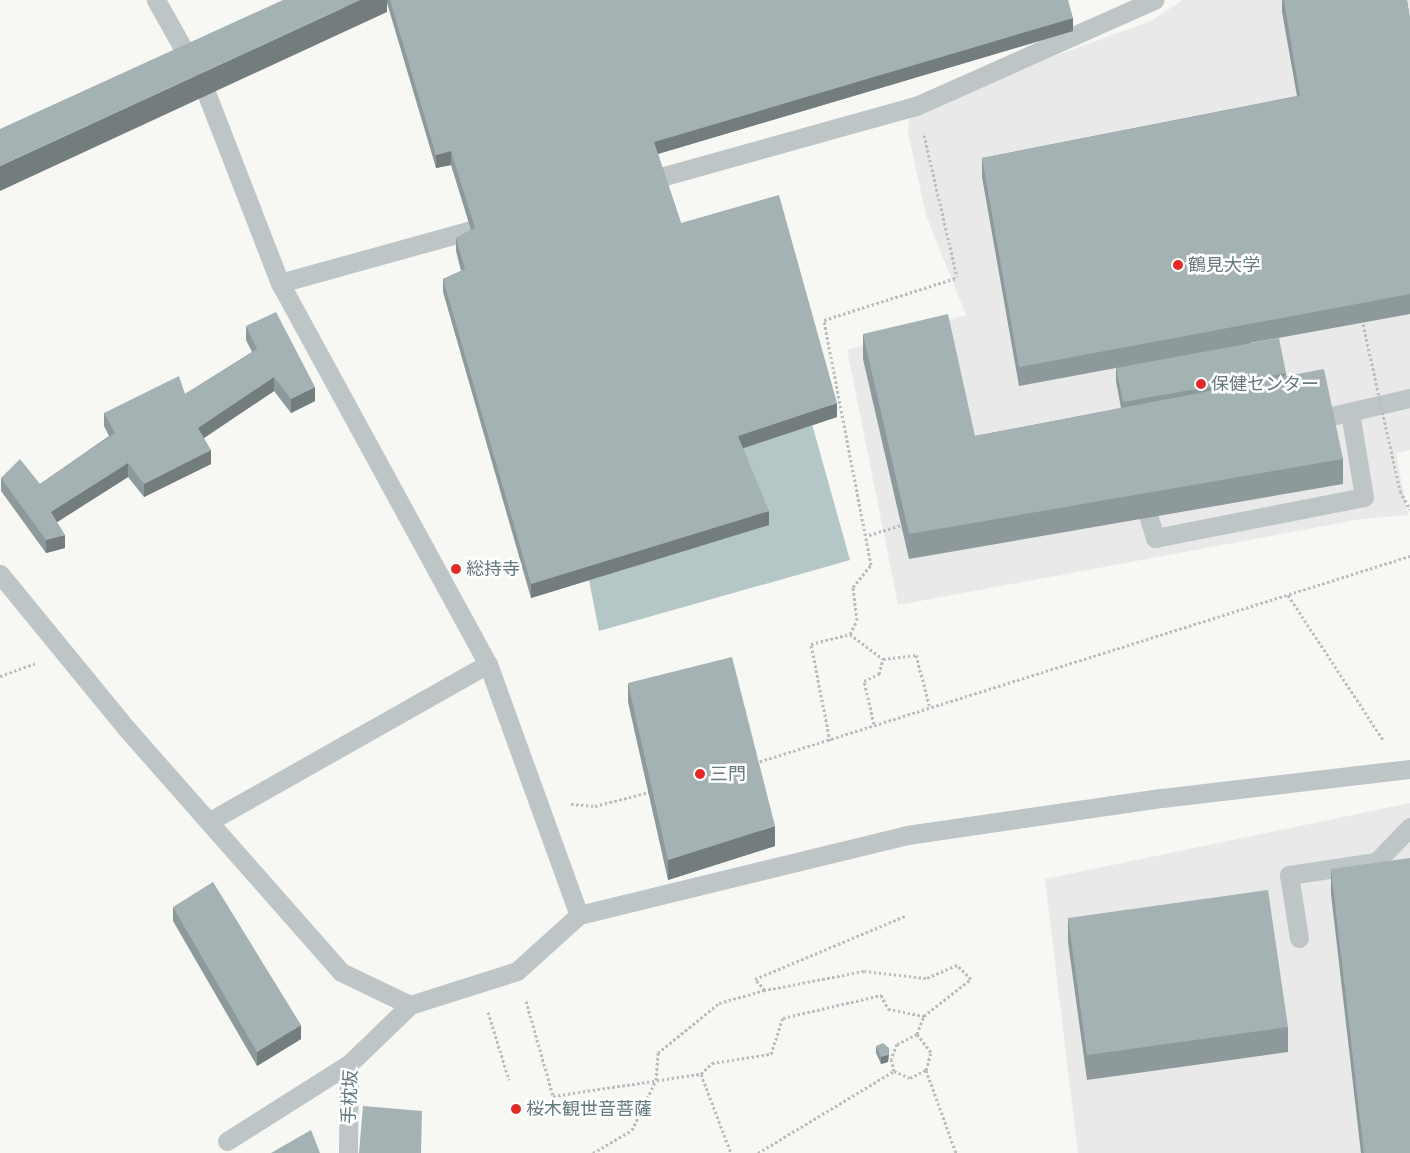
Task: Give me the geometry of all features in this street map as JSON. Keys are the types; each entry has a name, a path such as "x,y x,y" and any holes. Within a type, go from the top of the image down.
{"lane":[{"path":"156,0 194,66"},
{"path":"661,177 916,106 1154,0"},
{"path":"207,95 280,283 488,664 579,915"},
{"path":"280,283 471,230"},
{"path":"1327,417 1410,398"},
{"path":"1149,518 1155,538 1364,497 1350,412"},
{"path":"0,574 126,728 210,821 341,972 410,1005 481,986 517,971 579,915 907,836 1162,798 1407,772"},
{"path":"210,821 488,664"},
{"path":"1299,938 1289,875 1376,862 1410,827"},
{"name":"手枕坂","path":"348,1153 349,1064 410,1005"},
{"path":"227,1141 349,1064"}],"path":[{"path":"830,741 811,644 850,634 857,620 853,587 871,564 869,534 824,320 956,277 916,106"},
{"path":"1363,324 1400,491 1410,510"},
{"path":"869,534 901,525"},
{"path":"749,765 830,741 874,724 1410,556"},
{"path":"1288,595 1407,772"},
{"path":"850,634 882,658 916,655 930,708"},
{"path":"874,724 864,681 879,674 882,658"},
{"path":"539,801 595,806 659,790"},
{"path":"765,990 755,979 906,916"},
{"path":"593,1153 632,1130 656,1080 658,1053 719,1002 765,990 864,971 926,978 957,965 971,979 924,1016 917,1034 897,1044 890,1059 894,1071 910,1078 926,1070"},
{"path":"517,971 553,1096 701,1074 712,1063 771,1054 783,1018 820,1007 881,995 888,1009 924,1016"},
{"path":"481,986 509,1080"},
{"path":"917,1034 931,1052 926,1070 956,1153"},
{"path":"758,1153 894,1071"},
{"path":"701,1074 729,1153"}],"shaded area":[{"name":"鶴見大学","path":"1183,0 1410,0 1410,450 1396,453 1408,515 1362,519 898,605 847,350 966,315 926,215 908,132 909,115 947,95 1151,21"},
{"path":"812,424 850,560 599,631 589,580 769,525 738,450"},
{"path":"1410,803 1410,1153 1078,1153 1045,879"}],"building":[{"path":"283,0 360,0 0,166 0,129"},
{"path":"390,0 1068,0 1073,18 654,142 681,223 779,195 837,403 738,436 769,511 531,584 443,279 465,269 456,238 475,228 451,151 436,155"},
{"path":"1284,0 1407,0 1410,19 1410,294 1019,367 982,158 1300,96"},
{"path":"276,312 315,387 291,399 274,377 198,428 211,450 144,484 128,463 51,512 65,535 46,540 1,478 20,459 40,484 115,433 104,413 179,376 185,394 257,349 246,326"},
{"path":"948,314 975,436 1324,369 1343,459 909,534 863,334"},
{"name":"保健センター","path":"1279,338 1286,373 1123,402 1116,368"},
{"name":"三門","path":"732,657 775,826 668,860 628,683"},
{"path":"1410,858 1410,1153 1364,1153 1331,869"},
{"path":"213,882 301,1025 257,1052 173,907"},
{"path":"1268,890 1288,1027 1087,1055 1068,918"},
{"path":"883,1043 889,1048 888,1055 881,1057 876,1046"},
{"path":"363,1106 422,1111 421,1153 359,1153"},
{"path":"311,1130 320,1153 271,1153"}],"place":[{"name":"鶴見大学","path":"1178,265"},
{"name":"保健センター","path":"1201,384"},
{"name":"総持寺","path":"456,569"},
{"name":"三門","path":"700,774"},
{"name":"桜木観世音菩薩","path":"516,1109"}]}
